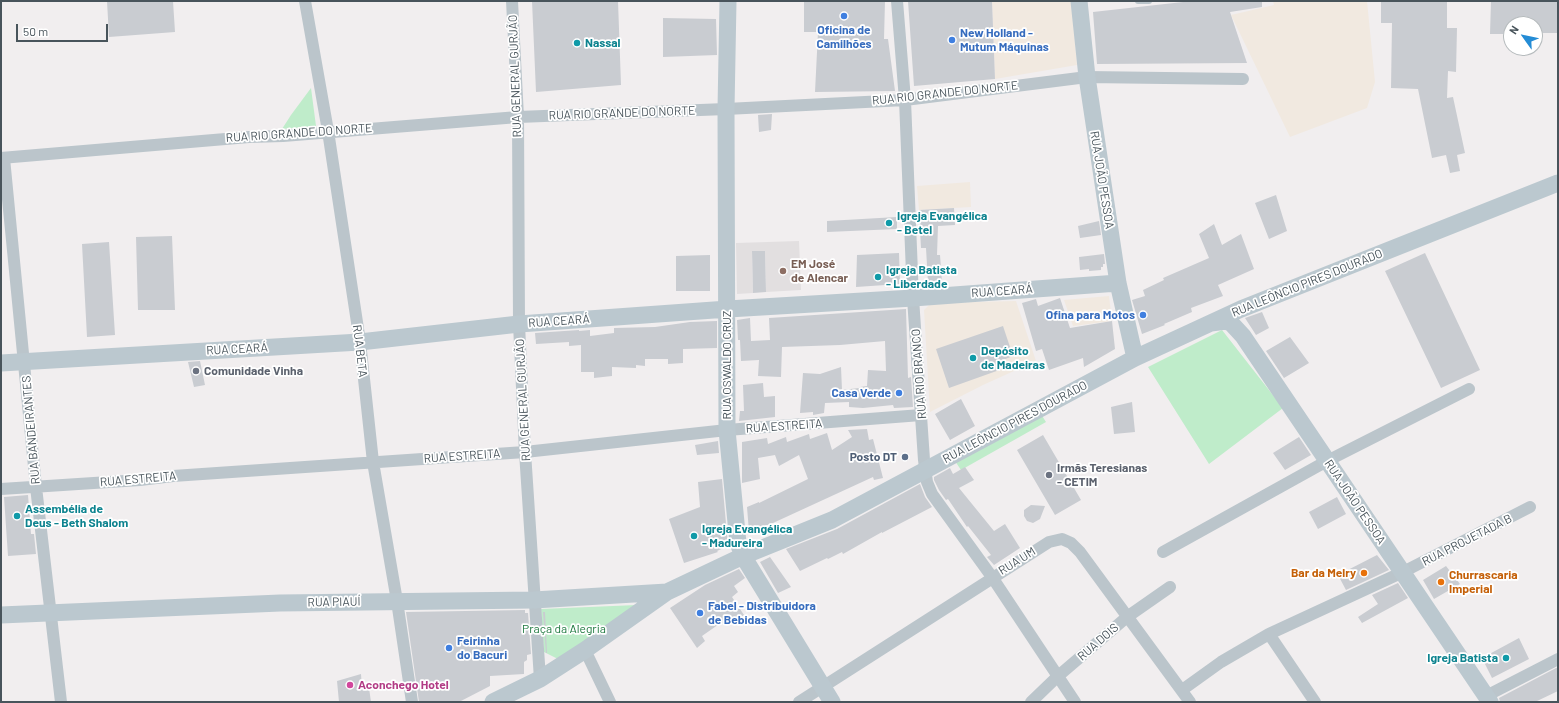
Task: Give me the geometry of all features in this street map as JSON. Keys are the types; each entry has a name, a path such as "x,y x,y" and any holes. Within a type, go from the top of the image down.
{"street":[{"name":"RUA BETA","path":"306,1 328,132 360,342 373,462 412,702"},
{"name":"RUA GENERAL GURJÃO","path":"512,1 518,117 519,324 525,452 540,679"},
{"name":"RUA OSWALDO CRUZ","path":"728,1 726,109 728,309 727,430 738,542 743,556 822,688 832,702"},
{"name":"RUA RIO BRANCO","path":"897,1 904,100 913,298 927,482 932,494 992,577 1075,702"},
{"name":"RUA JOÃO PESSOA","path":"1079,1 1087,77 1118,283 1135,358"},
{"name":"RUA RIO GRANDE DO NORTE","path":"3,158 249,136 283,136 518,117 904,100 1087,77 1243,79"},
{"name":"RUA BANDEIRANTES","path":"3,158 36,487 52,613 61,702"},
{"name":"RUA LEÔNCIO PIRES DOURADO","path":"493,702 540,679 585,650 667,592 743,556 832,520 1135,358 1248,306 1558,183"},
{"name":"RUA CEARÁ","path":"1,363 360,342 519,324 1118,283"},
{"name":"RUA JOÃO PESSOA","path":"1207,324 1226,321 1231,323 1237,329 1488,699"},
{"path":"1163,552 1327,461 1470,389"},
{"name":"RUA ESTREITA","path":"1,489 525,452 727,430 922,415"},
{"name":"RUA PROJETADA B","path":"1182,690 1220,662 1269,634 1403,572 1530,507"},
{"name":"RUA UM","path":"799,702 992,577 1049,542 1062,539 1067,540 1080,552 1190,702"},
{"name":"RUA DOIS","path":"1031,702 1057,677 1127,617 1170,587"},
{"name":"RUA PIAUÍ","path":"1,615 280,603 534,600 667,592"},
{"path":"1269,634 1315,702"},
{"path":"585,650 610,702"},
{"path":"1488,699 1558,659"}],"lane":[{"path":"1138,1 1149,1"}],"shaded area":[{"name":"EM José de Alencar","path":"799,241 801,290 766,292 765,251 752,251 753,293 737,294 736,243"}],"green space":[{"path":"311,88 316,126 282,129 291,115"},
{"path":"1222,330 1283,408 1209,464 1148,367"},
{"path":"1039,411 1046,422 961,470 953,458"},
{"name":"Praça da Alegria","path":"637,605 558,659 544,652 541,609"}],"sand":[{"path":"992,1 1071,1 1077,65 995,79"},
{"path":"1273,1 1367,1 1375,82 1367,108 1290,137 1231,15 1274,5"},
{"path":"970,182 971,207 919,210 917,186"},
{"path":"1109,296 1112,321 1073,326 1064,300"},
{"path":"1016,301 1036,361 983,385 930,412 924,310 932,303"}],"building":[{"path":"107,1 173,1 175,32 109,37"},
{"name":"Nassal","path":"532,1 618,1 621,85 536,92"},
{"path":"804,1 885,1 884,39 888,39 895,91 815,92 818,32 804,32"},
{"name":"New Holland - Mutum Máquinas","path":"908,1 992,1 995,79 914,86"},
{"path":"1192,1 1262,1 1262,7 1230,12 1247,63 1097,64 1093,12"},
{"path":"1381,1 1447,1 1447,28 1457,28 1456,72 1448,71 1447,98 1453,97 1465,153 1457,155 1460,171 1450,173 1446,155 1432,158 1418,89 1391,88 1392,23 1381,23"},
{"path":"1491,1 1558,1 1558,33 1543,33 1543,16 1503,16 1503,34 1490,34"},
{"path":"663,18 716,19 717,55 663,57"},
{"path":"772,114 771,130 759,132 758,115"},
{"path":"1276,195 1287,231 1269,239 1255,203"},
{"path":"954,208 955,225 938,226 937,255 940,255 942,282 928,283 926,248 921,248 919,210"},
{"path":"897,217 897,229 827,232 827,221"},
{"path":"1099,221 1101,235 1080,238 1078,226"},
{"path":"1214,224 1222,245 1241,234 1254,269 1218,285 1223,296 1191,308 1192,312 1142,334 1132,300 1145,296 1143,290 1164,280 1163,278 1209,258 1199,234"},
{"path":"172,236 175,310 138,310 136,237"},
{"path":"109,242 115,335 87,337 82,244"},
{"path":"752,251 765,251 766,292 753,293"},
{"path":"899,253 900,284 856,287 857,255"},
{"path":"1425,253 1480,370 1441,388 1385,271"},
{"path":"1104,254 1105,264 1101,267 1101,270 1080,270 1079,257"},
{"path":"710,255 710,291 676,291 676,256"},
{"path":"1060,298 1070,328 1112,321 1115,349 1084,367 1083,358 1049,370 1042,349 1036,351 1022,303 1036,299 1038,306"},
{"path":"906,309 908,378 911,377 913,407 894,408 893,405 863,408 849,407 849,402 825,403 824,413 813,415 813,412 800,413 803,373 820,374 841,367 842,390 867,386 868,370 886,371 885,341 840,345 782,347 781,377 758,376 759,360 741,361 737,320 750,318 751,341 770,340 769,318"},
{"path":"1262,312 1269,328 1256,335 1245,318"},
{"path":"717,321 717,348 683,349 683,363 668,364 668,359 645,359 645,366 636,365 636,368 612,367 612,376 594,378 594,372 581,372 581,345 569,346 569,342 536,344 535,333 590,330 590,336 614,333 614,328 655,327 690,322"},
{"name":"Depósito de Madeiras","path":"1003,326 1013,356 1003,360 1005,368 949,388 936,349"},
{"path":"1290,337 1309,363 1284,378 1266,351"},
{"name":"Comunidade Vinha","path":"200,361 205,385 194,387 188,362"},
{"path":"763,383 764,397 775,396 775,417 739,421 740,411 744,411 743,385"},
{"path":"961,399 975,426 950,440 935,414"},
{"path":"1132,402 1135,432 1114,434 1111,407"},
{"path":"867,429 869,440 873,439 883,478 874,480 873,477 773,523 749,532 747,507 759,503 808,479 799,455 779,466 775,455 758,458 760,479 742,483 742,442 767,438 768,444 786,437 787,442 809,434 810,439 827,433 832,450 852,437 848,430"},
{"name":"Irmãs Teresianas - CETIM","path":"1043,435 1081,500 1055,515 1017,450"},
{"path":"1299,437 1311,455 1285,470 1273,453"},
{"path":"718,441 719,453 697,455 695,445"},
{"path":"965,467 974,480 959,488 994,531 1005,524 1020,548 994,565 987,557 991,555 968,526 967,527 948,499 946,500 934,480 934,477 950,468 953,474"},
{"path":"722,479 728,546 717,551 718,552 684,563 669,519 700,507 698,482"},
{"path":"920,484 925,497 932,507 882,532 843,554 842,552 800,571 786,549 837,529"},
{"name":"Assembélia de Deus - Beth Shalom","path":"28,495 31,534 34,534 36,554 8,556 4,497"},
{"path":"1337,497 1346,514 1318,529 1309,512"},
{"path":"1031,505 1045,506 1040,519 1033,523 1027,521 1024,516 1024,510"},
{"name":"Bar da Melry","path":"1377,555 1389,570 1346,590 1338,575"},
{"path":"770,557 791,587 778,593 760,562"},
{"name":"Churrascaria Imperial","path":"1446,566 1460,584 1434,599 1423,580"},
{"path":"739,569 745,578 734,586 738,592 732,597 744,615 734,622 724,626 722,622 702,636 705,641 697,648 670,608 705,585"},
{"path":"1398,583 1408,598 1362,623 1358,617 1378,604 1372,595"},
{"name":"Feirinha do Bacuri","path":"525,610 525,613 528,613 531,654 527,655 527,660 524,662 524,674 490,676 490,686 459,702 419,702 406,612"},
{"path":"543,612 545,612 547,653 546,653"},
{"name":"Igreja Batista","path":"1519,638 1529,659 1492,678 1482,658"},
{"path":"1558,667 1558,691 1535,702 1500,702 1499,698"},
{"name":"Aconchego Hotel","path":"361,674 362,689 369,688 371,702 339,702 337,681"}],"place":[{"name":"Oficina de Camilhões","path":"844,16"},
{"name":"New Holland - Mutum Máquinas","path":"952,40"},
{"name":"Nassal","path":"577,43"},
{"name":"Igreja Evangélica - Betel","path":"889,223"},
{"name":"EM José de Alencar","path":"783,271"},
{"name":"Igreja Batista - Liberdade","path":"878,277"},
{"name":"Ofina para Motos","path":"1143,315"},
{"name":"Depósito de Madeiras","path":"973,358"},
{"name":"Comunidade Vinha","path":"196,371"},
{"name":"Casa Verde","path":"899,393"},
{"name":"Posto DT","path":"905,457"},
{"name":"Irmãs Teresianas - CETIM","path":"1049,475"},
{"name":"Assembélia de Deus - Beth Shalom","path":"17,516"},
{"name":"Igreja Evangélica - Madureira","path":"694,536"},
{"name":"Bar da Melry","path":"1364,573"},
{"name":"Churrascaria Imperial","path":"1441,582"},
{"name":"Fabel - Distribuidora de Bebidas","path":"700,613"},
{"name":"Feirinha do Bacuri","path":"449,648"},
{"name":"Igreja Batista","path":"1506,658"},
{"name":"Aconchego Hotel","path":"350,685"}]}
